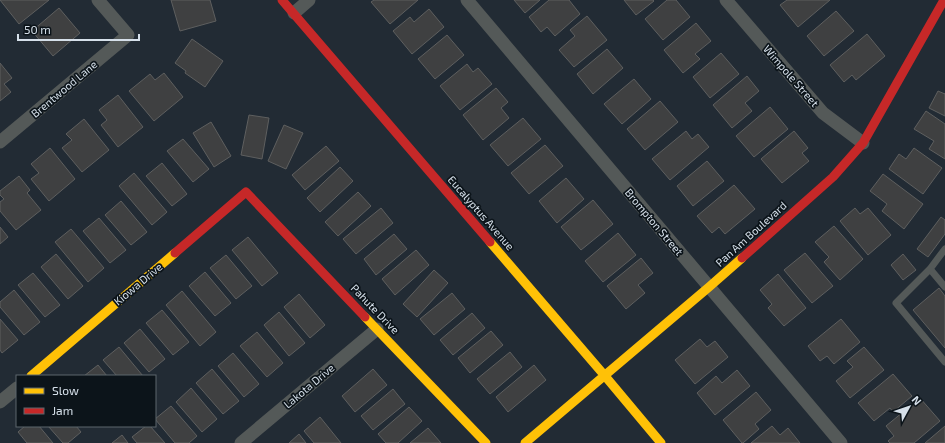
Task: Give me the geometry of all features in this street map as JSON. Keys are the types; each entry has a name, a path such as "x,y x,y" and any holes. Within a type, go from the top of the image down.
{"street":[{"name":"Brentwood Lane","path":"0,142 128,35 98,0"},
{"name":"Eucalyptus Avenue","path":"282,0 661,443"},
{"path":"294,13 309,0"},
{"name":"Brompton Street","path":"467,0 841,443"},
{"name":"Wimpole Street","path":"726,0 823,113 863,143"},
{"name":"Pan Am Boulevard","path":"525,443 709,287 833,177 863,143 944,0"},
{"name":"Pahute Drive","path":"246,192 486,443"},
{"name":"Kiowa Drive","path":"32,375 246,192"},
{"name":"Lakota Drive","path":"240,443 377,329"},
{"path":"0,402 16,389"}],"lane":[{"path":"945,249 930,270 896,303 945,362"},
{"path":"930,270 945,287"}],"building":[{"path":"0,0 49,0 19,24"},
{"path":"171,0 210,0 216,21 180,31"},
{"path":"374,0 418,0 390,24 371,2"},
{"path":"514,0 540,0 525,13"},
{"path":"549,0 569,0 580,14 555,36 547,27 541,32 529,17"},
{"path":"624,0 653,0 654,1 636,15"},
{"path":"667,0 676,0 690,17 663,40 645,19"},
{"path":"787,0 830,0 798,27 780,5"},
{"path":"59,8 80,33 53,56 32,31"},
{"path":"429,9 444,27 412,54 393,31 410,17 414,22"},
{"path":"836,11 854,31 824,56 807,36"},
{"path":"587,16 607,40 574,67 559,50 575,36 570,30"},
{"path":"696,23 711,41 695,54 700,59 683,73 664,50"},
{"path":"867,34 885,56 856,80 852,75 844,82 830,65"},
{"path":"447,35 464,55 435,79 418,59"},
{"path":"192,39 223,61 205,87 185,73 186,71 175,63"},
{"path":"607,49 623,68 593,94 577,74"},
{"path":"721,53 739,74 710,98 693,77"},
{"path":"0,63 12,78 4,84 11,92 0,101"},
{"path":"467,64 473,72 478,68 492,84 460,110 440,86"},
{"path":"164,73 183,97 154,121 129,91 150,74 155,80"},
{"path":"747,76 759,91 745,103 752,111 732,128 713,105"},
{"path":"634,79 651,99 622,124 604,104"},
{"path":"496,88 508,102 501,108 509,118 483,140 463,115"},
{"path":"938,91 945,94 945,116 929,108"},
{"path":"118,95 143,127 118,147 101,125 107,120 99,110"},
{"path":"660,101 678,122 645,150 627,129"},
{"path":"770,107 788,129 754,157 736,136"},
{"path":"926,111 945,124 945,159 929,149 934,141 914,129"},
{"path":"249,115 269,118 262,159 241,155"},
{"path":"523,118 541,139 508,166 490,145"},
{"path":"84,119 109,150 82,172 62,148 72,140 66,134"},
{"path":"211,122 231,156 214,167 193,133"},
{"path":"284,125 303,133 286,169 268,161"},
{"path":"686,131 692,139 698,134 709,147 670,180 652,159"},
{"path":"794,131 808,148 802,153 809,161 782,183 761,159"},
{"path":"183,139 209,169 193,182 167,151"},
{"path":"545,145 563,166 529,194 511,173"},
{"path":"326,146 339,161 305,190 292,175"},
{"path":"50,148 75,179 49,201 31,179 39,173 31,164"},
{"path":"914,148 942,168 923,194 889,169 899,154 906,159"},
{"path":"707,161 724,181 693,206 677,186"},
{"path":"162,163 187,194 172,206 146,176"},
{"path":"340,167 353,181 320,212 307,198"},
{"path":"134,173 167,212 152,225 119,186"},
{"path":"883,174 923,204 904,229 882,211 887,204 870,191"},
{"path":"19,176 30,190 27,193 41,210 16,230 0,211 0,202 4,199 0,195 0,191"},
{"path":"566,178 584,199 557,223 539,201"},
{"path":"734,185 755,209 725,234 719,227 712,233 697,216"},
{"path":"358,192 371,206 338,236 325,222"},
{"path":"593,200 613,224 581,250 561,227"},
{"path":"121,201 147,232 131,245 105,215"},
{"path":"381,208 393,223 356,254 343,239"},
{"path":"855,208 860,214 868,208 891,235 868,255 840,221"},
{"path":"941,217 945,220 945,234 928,257 917,249"},
{"path":"99,218 126,250 110,263 83,231"},
{"path":"834,226 863,259 840,280 824,262 829,257 815,242"},
{"path":"0,227 8,237 0,244"},
{"path":"71,229 104,268 88,282 55,242"},
{"path":"618,233 636,255 603,282 585,261"},
{"path":"394,234 407,249 376,275 364,259"},
{"path":"248,237 278,273 262,286 232,250"},
{"path":"416,250 429,265 395,295 382,279"},
{"path":"805,253 833,286 812,303 784,270"},
{"path":"56,254 83,286 68,299 41,267"},
{"path":"903,254 916,270 903,280 891,265"},
{"path":"226,255 252,286 236,299 210,268"},
{"path":"641,258 653,273 638,285 645,293 626,309 607,286"},
{"path":"434,270 448,283 417,317 403,304"},
{"path":"205,272 231,303 215,316 189,286"},
{"path":"33,273 60,305 45,317 18,285"},
{"path":"778,274 806,308 784,326 768,308 772,304 760,290"},
{"path":"939,288 945,296 945,348 913,310"},
{"path":"14,290 40,322 24,335 0,307 0,302"},
{"path":"182,291 216,332 200,346 166,305"},
{"path":"452,293 465,309 434,335 420,319"},
{"path":"299,294 325,325 310,338 284,307"},
{"path":"162,310 189,342 173,355 146,323"},
{"path":"279,312 305,343 289,356 264,325"},
{"path":"472,313 485,328 453,355 440,340"},
{"path":"0,319 18,340 2,353 0,350"},
{"path":"841,319 860,342 834,364 827,356 820,361 808,346"},
{"path":"140,329 165,359 149,372 124,343"},
{"path":"491,331 503,345 470,373 458,358"},
{"path":"257,332 283,363 267,377 240,346"},
{"path":"700,339 707,347 715,341 728,357 695,384 675,360"},
{"path":"119,347 142,375 116,375 103,360"},
{"path":"864,347 884,370 850,398 836,381 853,367 847,361"},
{"path":"510,352 522,367 490,394 477,379"},
{"path":"233,353 259,384 244,397 218,366"},
{"path":"98,365 106,375 85,375"},
{"path":"534,365 546,380 508,412 496,397"},
{"path":"212,369 239,401 223,414 196,383"},
{"path":"373,369 387,385 355,412 342,396"},
{"path":"737,370 750,386 715,415 697,393 716,376 722,383"},
{"path":"893,374 912,396 893,412 890,408 874,421 858,403"},
{"path":"191,388 217,419 202,432 176,402"},
{"path":"393,389 405,404 373,430 361,416"},
{"path":"756,392 771,410 755,424 759,429 742,443 723,420"},
{"path":"920,398 940,421 914,443 890,443 888,441 894,436 886,426"},
{"path":"171,406 197,436 189,443 175,443 156,420 156,418"},
{"path":"409,407 422,421 398,443 386,443 378,434"},
{"path":"320,417 341,443 314,443 304,431"},
{"path":"772,426 780,435 788,428 800,443 751,443"},
{"path":"945,426 945,443 925,443"},
{"path":"24,427 40,427 53,443 27,443 18,432"},
{"path":"49,427 77,427 81,432 68,443 63,443"},
{"path":"145,427 151,427 165,443 137,443 132,437"},
{"path":"428,428 441,443 410,443"},
{"path":"299,434 306,443 289,443"},
{"path":"122,435 128,443 112,443"}],"traffic: slow":[{"path":"490,242 661,443"},
{"path":"32,375 175,253"},
{"path":"525,443 742,258"},
{"path":"365,317 486,443"}],"traffic: jam":[{"path":"282,0 490,242"},
{"path":"742,258 833,177 863,143 944,0"},
{"path":"175,253 246,192 365,317"}]}
